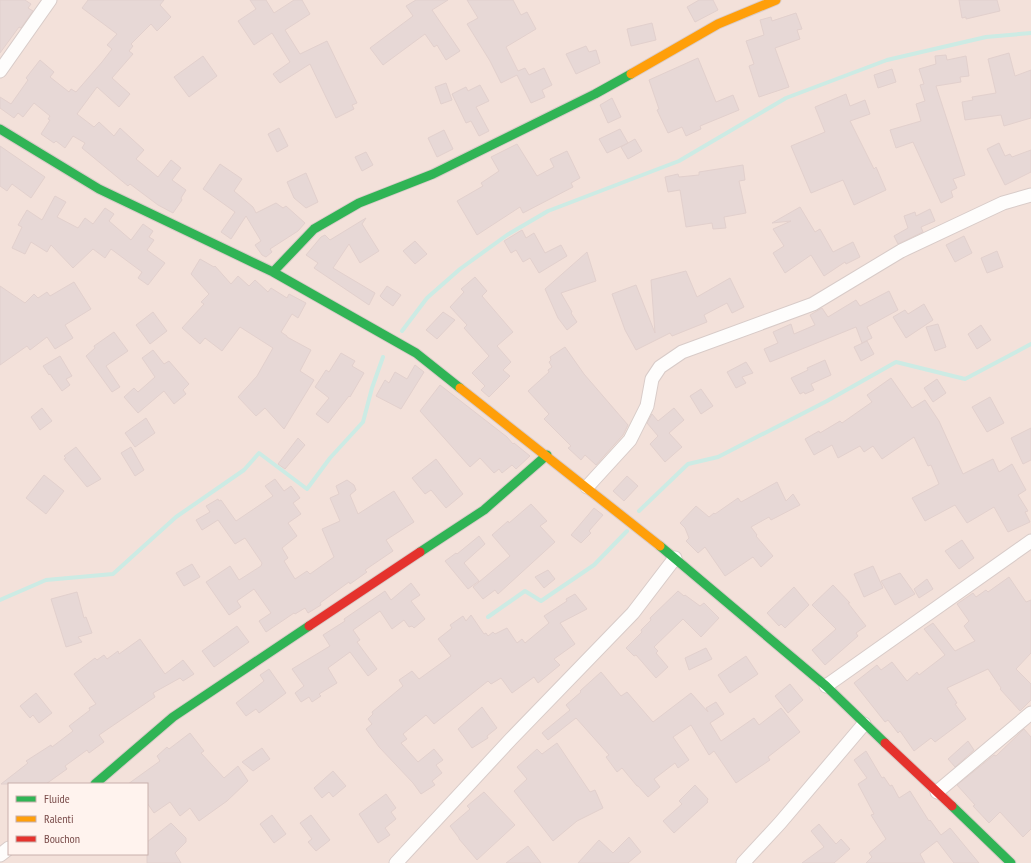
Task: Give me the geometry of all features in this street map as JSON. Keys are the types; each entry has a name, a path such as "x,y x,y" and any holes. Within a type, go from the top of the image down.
{"street":[{"path":"0,71 50,0"},
{"path":"273,272 314,229 359,203 432,174 595,94 718,24 776,0"},
{"path":"0,128 100,189 273,272 416,353 547,455 675,558 826,686 1011,863"},
{"path":"587,487 630,440 647,406 652,379 660,367 682,352 813,304 902,251 1003,203 1031,195"},
{"path":"96,783 173,717 484,510 547,455"},
{"path":"826,686 1031,541"},
{"path":"396,863 511,739 633,613 675,558"},
{"path":"937,792 1031,713"},
{"path":"743,863 780,823 864,724"},
{"path":"0,855 8,849"}],"shaded area":[{"path":"0,0 1031,0 1031,863 0,863"}],"building":[{"path":"0,0 25,0 31,4 28,8 33,11 0,53"},
{"path":"88,0 164,0 160,5 171,17 157,31 151,24 131,44 133,46 129,51 133,54 112,78 130,94 119,107 97,87 77,114 94,127 99,122 114,136 120,128 144,150 136,159 158,177 171,160 181,168 172,180 186,190 181,198 182,200 173,213 158,205 130,184 128,186 82,148 85,143 73,136 65,148 56,141 54,143 41,134 50,120 48,119 50,116 34,103 23,117 18,113 14,118 0,108 0,97 11,104 28,80 26,78 40,60 54,72 50,77 69,92 71,89 76,92 102,62 112,49 107,45 117,34 82,8"},
{"path":"250,0 266,0 274,13 294,0 302,0 310,14 285,30 300,54 327,41 357,103 352,105 354,109 336,118 310,64 280,83 273,74 290,62 272,33 254,45 238,21 256,9"},
{"path":"416,0 448,0 432,10 460,51 446,60 437,45 434,47 425,34 383,65 370,48 413,16 406,6"},
{"path":"467,0 513,0 521,15 527,12 536,29 506,47 518,71 525,68 529,75 544,68 552,85 542,90 545,97 531,103 517,75 501,83 490,61 467,24 478,18"},
{"path":"699,0 713,0 718,10 695,22 687,7"},
{"path":"959,0 997,0 1000,11 966,19 966,17 962,18"},
{"path":"796,13 802,29 797,30 800,39 775,48 789,87 759,97 749,66 754,64 746,41 764,35 760,20 771,17 772,21"},
{"path":"652,23 656,40 631,46 627,29"},
{"path":"586,46 589,52 596,50 600,63 576,74 566,54"},
{"path":"1009,53 1015,76 1031,70 1031,118 1004,126 1001,115 965,120 962,102 973,100 972,97 996,93 988,59"},
{"path":"946,55 947,60 966,56 969,76 960,77 961,82 936,86 965,175 953,179 957,188 951,191 953,197 941,203 913,142 896,148 890,130 921,121 916,104 925,101 920,85 924,84 919,69 936,64 935,56"},
{"path":"203,56 217,76 189,97 174,77"},
{"path":"698,58 716,102 733,95 739,110 700,126 701,129 686,136 682,127 668,133 657,110 659,109 649,80"},
{"path":"892,69 896,82 878,88 874,75"},
{"path":"446,83 452,100 441,104 435,87"},
{"path":"480,85 489,101 476,107 489,131 479,136 471,121 466,123 452,94 466,87 468,91"},
{"path":"846,94 850,106 865,100 870,114 850,121 874,169 876,167 886,190 854,205 843,180 811,193 791,146 825,132 815,107"},
{"path":"612,98 621,117 608,123 600,105"},
{"path":"279,128 288,146 277,152 268,134"},
{"path":"620,129 628,143 607,153 599,139"},
{"path":"444,130 453,149 437,157 428,138"},
{"path":"635,139 642,151 628,159 621,147"},
{"path":"999,143 1005,156 1010,154 1012,157 1031,150 1031,172 1005,185 987,149"},
{"path":"517,144 537,176 554,167 550,159 567,151 580,178 571,183 573,187 523,213 520,207 477,235 457,201 483,186 481,183 499,171 491,157"},
{"path":"0,146 45,177 31,198 12,184 7,191 0,186"},
{"path":"366,152 373,165 362,171 355,157"},
{"path":"220,164 242,179 234,191 253,207 256,213 276,203 283,208 286,206 305,223 298,231 270,249 272,252 266,257 262,255 255,245 261,241 246,216 231,239 221,232 235,212 203,189"},
{"path":"743,165 745,180 739,181 746,213 724,217 726,228 713,229 712,223 686,227 680,190 668,192 665,177 678,174 679,177 699,175 699,172"},
{"path":"306,173 318,202 306,208 294,198 287,182"},
{"path":"55,196 66,202 57,217 78,228 85,218 93,224 105,208 114,214 109,221 131,240 143,224 153,231 149,237 154,240 147,250 165,263 148,285 138,278 142,272 111,249 105,258 93,249 73,268 51,245 47,252 31,242 25,254 12,248 22,227 18,225 27,210 42,220"},
{"path":"800,207 815,232 820,229 833,252 853,242 860,257 846,264 845,262 824,276 811,255 785,273 773,253 784,246 773,229 791,221 772,223"},
{"path":"930,209 935,221 921,227 923,232 898,244 894,236 908,228 904,216 915,212 916,216"},
{"path":"366,218 362,224 379,251 360,263 349,244 333,268 375,293 369,305 314,268 318,263 306,255 321,237 325,235 330,240"},
{"path":"522,230 526,238 534,233 545,253 561,245 567,256 539,273 530,258 523,262 516,250 511,253 504,241"},
{"path":"964,236 972,253 955,262 946,245"},
{"path":"415,241 427,254 415,264 403,251"},
{"path":"997,251 1003,267 987,273 981,258"},
{"path":"587,252 596,281 561,293 577,322 567,330 558,318 545,289"},
{"path":"200,259 214,267 215,266 231,284 238,276 249,286 255,280 268,292 271,288 287,298 289,294 306,303 298,318 292,314 281,332 287,337 311,350 300,371 314,380 284,429 265,408 256,416 238,397 257,376 273,348 240,327 222,351 205,338 200,344 182,328 204,304 201,302 209,294 191,274"},
{"path":"686,271 697,297 730,278 744,307 732,313 727,303 704,315 707,322 672,336 670,333 636,350 625,330 612,294 636,285 655,333 651,280"},
{"path":"475,277 487,291 482,296 513,332 497,346 511,362 503,370 510,376 489,397 481,390 485,386 472,373 489,356 464,328 467,325 450,307 464,292 461,289"},
{"path":"74,282 91,309 65,325 73,338 55,349 47,337 30,350 27,346 0,365 0,286 25,303 34,294 38,298 47,292 50,296"},
{"path":"387,286 401,295 393,306 380,296"},
{"path":"889,291 898,310 867,327 872,338 862,343 856,327 770,362 764,349 778,343 773,332 791,324 794,334 815,325 810,315 822,308 828,317 856,300 860,306"},
{"path":"924,304 933,320 906,338 893,317 905,310 908,314"},
{"path":"153,312 167,331 150,344 136,325"},
{"path":"443,312 455,320 437,339 426,330"},
{"path":"938,324 946,347 935,351 926,327"},
{"path":"981,325 991,340 977,349 968,334"},
{"path":"114,332 128,351 106,366 120,387 112,392 86,356 95,348 94,346"},
{"path":"867,341 874,354 861,361 854,347"},
{"path":"565,347 584,374 628,425 623,435 596,465 585,455 581,460 568,448 571,446 544,419 549,414 528,391 549,372 548,370 552,367 549,362 551,360 550,357"},
{"path":"153,350 164,364 169,361 189,384 183,390 186,394 174,404 164,391 138,413 124,397 134,388 138,392 155,377 142,358"},
{"path":"341,353 355,361 352,366 364,373 350,397 349,396 328,423 316,414 329,398 315,387 326,370 329,372"},
{"path":"60,356 72,376 66,379 70,385 62,391 43,366"},
{"path":"825,360 831,375 811,384 814,390 805,394 804,392 800,394 791,378 808,370 807,368"},
{"path":"746,362 753,373 742,377 746,383 736,388 727,372"},
{"path":"415,365 424,372 401,409 376,396 385,380 389,383 395,372 407,379"},
{"path":"891,378 912,408 925,400 939,421 963,474 993,459 999,472 1012,464 1026,490 1018,495 1028,511 1025,512 1030,522 1008,532 994,507 967,523 955,505 925,521 912,498 939,484 931,465 928,466 914,437 882,459 873,446 864,452 860,446 838,458 832,445 814,455 805,439 819,431 820,433 840,421 842,423 872,402 867,395"},
{"path":"937,379 946,393 933,402 924,388"},
{"path":"440,385 530,456 516,469 512,465 502,473 499,469 494,473 480,458 470,467 420,411"},
{"path":"701,389 713,406 701,414 690,396"},
{"path":"990,397 1004,423 987,432 972,407"},
{"path":"42,408 52,421 40,430 31,417"},
{"path":"674,408 684,420 669,433 682,447 665,462 650,444 658,436 647,423 652,414 658,421"},
{"path":"146,418 155,433 135,447 125,433"},
{"path":"1031,428 1031,460 1023,464 1011,438"},
{"path":"298,438 305,445 285,469 278,464"},
{"path":"76,447 101,479 87,487 64,459 66,458 64,456"},
{"path":"131,447 144,470 135,476 121,453"},
{"path":"436,459 463,494 446,508 431,490 425,494 412,478"},
{"path":"44,475 64,491 46,514 26,498"},
{"path":"627,476 638,486 624,501 613,491"},
{"path":"275,479 284,491 291,486 300,498 293,503 301,514 288,523 297,536 282,548 288,558 284,561 295,579 307,571 310,574 334,557 322,529 340,521 330,498 339,494 336,486 347,480 354,485 356,490 350,495 358,514 394,491 414,522 386,540 393,551 365,570 367,572 350,584 349,582 320,603 321,605 308,613 305,608 295,614 294,613 266,632 259,621 271,613 254,589 237,601 241,607 229,615 206,582 230,566 239,580 261,566 262,563 245,538 235,544 218,520 202,530 196,520 210,512 206,506 218,499 219,501 221,500 236,521 273,496 265,486"},
{"path":"777,482 786,501 793,494 800,505 771,520 769,517 751,527 757,535 756,536 773,556 761,567 753,557 725,576 705,547 698,553 686,541 689,538 685,528 680,523 696,506 709,517 738,498 741,502"},
{"path":"531,504 547,521 540,526 555,542 498,594 495,590 483,599 473,587 510,556 492,535"},
{"path":"594,508 603,515 589,531 591,533 581,543 571,535"},
{"path":"479,536 485,544 464,563 479,581 468,589 445,561 456,553 457,554"},
{"path":"962,540 974,558 959,569 945,551"},
{"path":"192,564 200,577 184,586 176,573"},
{"path":"873,566 883,588 864,597 854,574"},
{"path":"548,570 555,579 544,588 535,577"},
{"path":"900,573 915,594 895,605 881,581"},
{"path":"1009,577 1026,602 1031,600 1031,653 1016,669 1031,684 1031,700 1020,711 1000,689 1001,688 988,669 947,688 957,703 955,704 966,719 935,742 931,738 914,751 900,731 898,733 888,720 885,722 854,683 877,665 881,670 892,662 907,681 917,672 919,675 945,655 924,629 933,623 955,651 975,641 964,626 969,621 957,604 973,593 976,597 986,590 988,592"},
{"path":"927,579 933,589 919,598 914,589"},
{"path":"411,583 420,595 411,601 425,619 414,628 412,626 409,627 404,620 392,629 380,611 353,630 360,640 357,642 377,669 368,676 350,652 328,668 337,683 319,694 321,696 312,702 309,697 301,702 295,693 304,686 292,669 330,646 323,635 345,621 344,619 385,591 391,600"},
{"path":"833,585 850,603 848,603 866,626 856,633 858,636 825,665 812,650 836,629 812,605"},
{"path":"794,587 809,605 785,628 781,624 779,626 767,613"},
{"path":"678,591 700,606 704,603 719,618 701,637 683,619 654,647 658,651 656,653 668,667 656,678 636,655 634,656 626,648 642,632 641,630 651,620 650,618"},
{"path":"77,592 84,618 86,617 92,633 78,637 82,642 66,647 51,599"},
{"path":"575,594 587,609 560,623 575,644 554,659 560,665 538,683 534,677 512,693 501,678 491,684 488,681 434,724 426,715 403,734 407,739 401,743 418,762 434,749 443,760 436,765 442,773 432,781 435,785 421,794 413,783 379,747 366,729 372,724 368,719 373,714 372,712 403,686 399,680 412,671 419,679 451,656 438,639 452,628 450,625 463,616 466,621 471,615 484,634 486,633 488,636 493,632 495,634 507,628 517,643 522,639 525,643 549,623 544,616"},
{"path":"237,626 249,642 214,667 202,651"},
{"path":"140,639 165,674 183,660 194,674 183,681 180,678 153,693 155,697 99,735 104,742 89,753 87,750 65,766 67,769 47,783 1,784 28,763 26,761 51,745 52,747 73,731 69,726 90,710 89,708 96,704 74,674 95,658 97,660 104,655 107,659 118,651 119,654"},
{"path":"706,648 712,659 689,670 685,658"},
{"path":"746,656 758,674 730,693 718,675"},
{"path":"269,669 286,693 259,713 256,709 246,716 236,703 264,681 260,675"},
{"path":"601,672 621,696 627,692 653,722 691,693 708,712 706,708 716,702 724,714 710,723 721,741 754,718 759,725 781,708 800,732 768,757 770,760 736,783 714,751 709,755 691,725 673,737 689,760 678,768 675,763 654,779 660,787 648,797 622,768 617,772 606,757 609,755 576,718 548,740 542,733 570,710 566,705"},
{"path":"790,684 803,700 788,713 775,696"},
{"path":"36,693 52,713 39,723 33,715 30,718 20,706"},
{"path":"482,707 497,728 487,736 488,738 472,748 458,729"},
{"path":"1024,729 1031,737 1031,829 1023,837 1000,812 989,823 973,806 975,805 957,785 994,755 996,756"},
{"path":"190,733 204,751 201,753 224,778 238,766 248,781 227,801 199,821 190,808 180,816 170,802 154,813 148,804 148,783 129,783 160,761 157,756 167,747 169,749"},
{"path":"968,741 974,750 955,767 948,759"},
{"path":"557,743 590,792 595,790 603,808 577,821 553,841 514,791 527,779 517,767 537,749 542,754"},
{"path":"262,748 270,759 253,771 242,762"},
{"path":"866,751 882,778 884,777 890,786 892,785 899,798 910,791 929,821 930,820 941,835 950,828 979,863 954,863 937,841 920,854 925,863 866,863 872,857 869,853 886,839 871,815 874,814 858,784 867,778 854,760"},
{"path":"333,771 346,786 333,797 329,792 322,798 314,788"},
{"path":"695,785 708,799 708,802 674,833 663,821 682,804 679,801"},
{"path":"484,792 515,825 477,860 450,826 470,809 467,806"},
{"path":"386,794 396,808 391,812 396,819 385,828 390,835 378,843 359,814"},
{"path":"272,815 286,834 274,843 260,824"},
{"path":"311,815 330,840 316,851 308,842 312,839 300,823"},
{"path":"171,823 186,838 186,842 175,853 181,863 147,863 148,841"},
{"path":"819,824 836,844 841,839 850,849 834,863 802,863 824,847 811,831"},
{"path":"629,837 641,852 628,863 578,863 599,840 613,853"},
{"path":"528,846 541,863 506,863"}],"waterway":[{"path":"402,331 427,298 460,269 507,235 548,211 679,161 786,98 887,60 986,37 1031,33"},
{"path":"639,511 688,464 718,457 827,401 896,362 965,379 1031,344"},
{"path":"0,600 46,580 113,574 176,517 244,470 259,453 307,489 330,458 363,422 372,388 383,357"},
{"path":"488,617 525,591 541,601 594,565 627,531"}],"traffic: fast":[{"path":"273,272 314,229 359,203 433,174 595,94 631,74"},
{"path":"0,129 99,189 273,272 416,353 460,388"},
{"path":"420,552 484,510 547,455"},
{"path":"660,546 826,686 885,743"},
{"path":"96,783 173,717 309,626"},
{"path":"952,806 1011,863"}],"traffic: slow":[{"path":"631,74 718,24 776,0"},
{"path":"460,388 660,546"}],"traffic: jam":[{"path":"309,626 420,552"},
{"path":"885,743 952,806"}]}
